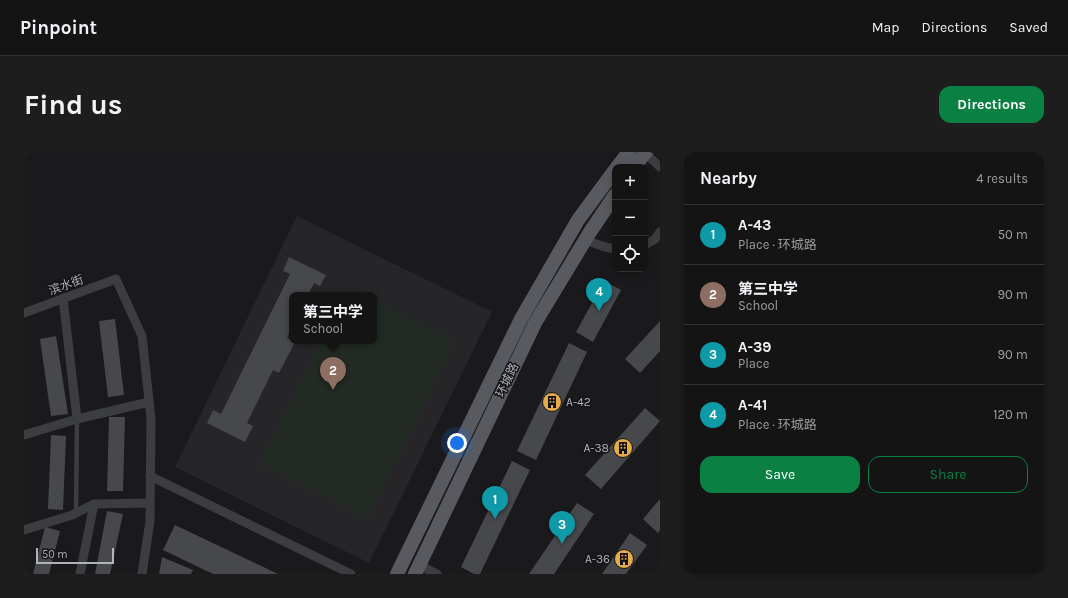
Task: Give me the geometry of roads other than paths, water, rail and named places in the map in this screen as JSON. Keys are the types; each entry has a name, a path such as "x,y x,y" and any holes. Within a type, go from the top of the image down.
{"main road":[{"path":"619,164 629,152"},
{"path":"636,164 646,152"},
{"path":"397,574 520,319 578,220 612,174"},
{"name":"环城路","path":"417,570 535,323 585,240 612,200"}],"street":[{"path":"646,152 660,167"},
{"path":"648,243 658,238"},
{"path":"585,240 612,248"},
{"name":"滨水街","path":"24,313 116,279 142,336 149,402"},
{"path":"63,298 77,419"},
{"path":"24,435 77,419 149,402 151,419 150,521 142,574"},
{"path":"150,476 351,574"},
{"path":"24,530 76,512 94,504 150,503"},
{"path":"80,574 94,504"},
{"path":"417,570 437,574"}],"lane":[{"path":"76,512 77,419"}],"place":[{"name":"A-41","path":"599,311"},
{"name":"第三中学","path":"333,390"},
{"name":"A-42","path":"552,402"},
{"name":"A-38","path":"623,448"},
{"name":"A-43","path":"495,519"},
{"name":"A-39","path":"562,544"},
{"name":"A-36","path":"624,559"}]}
